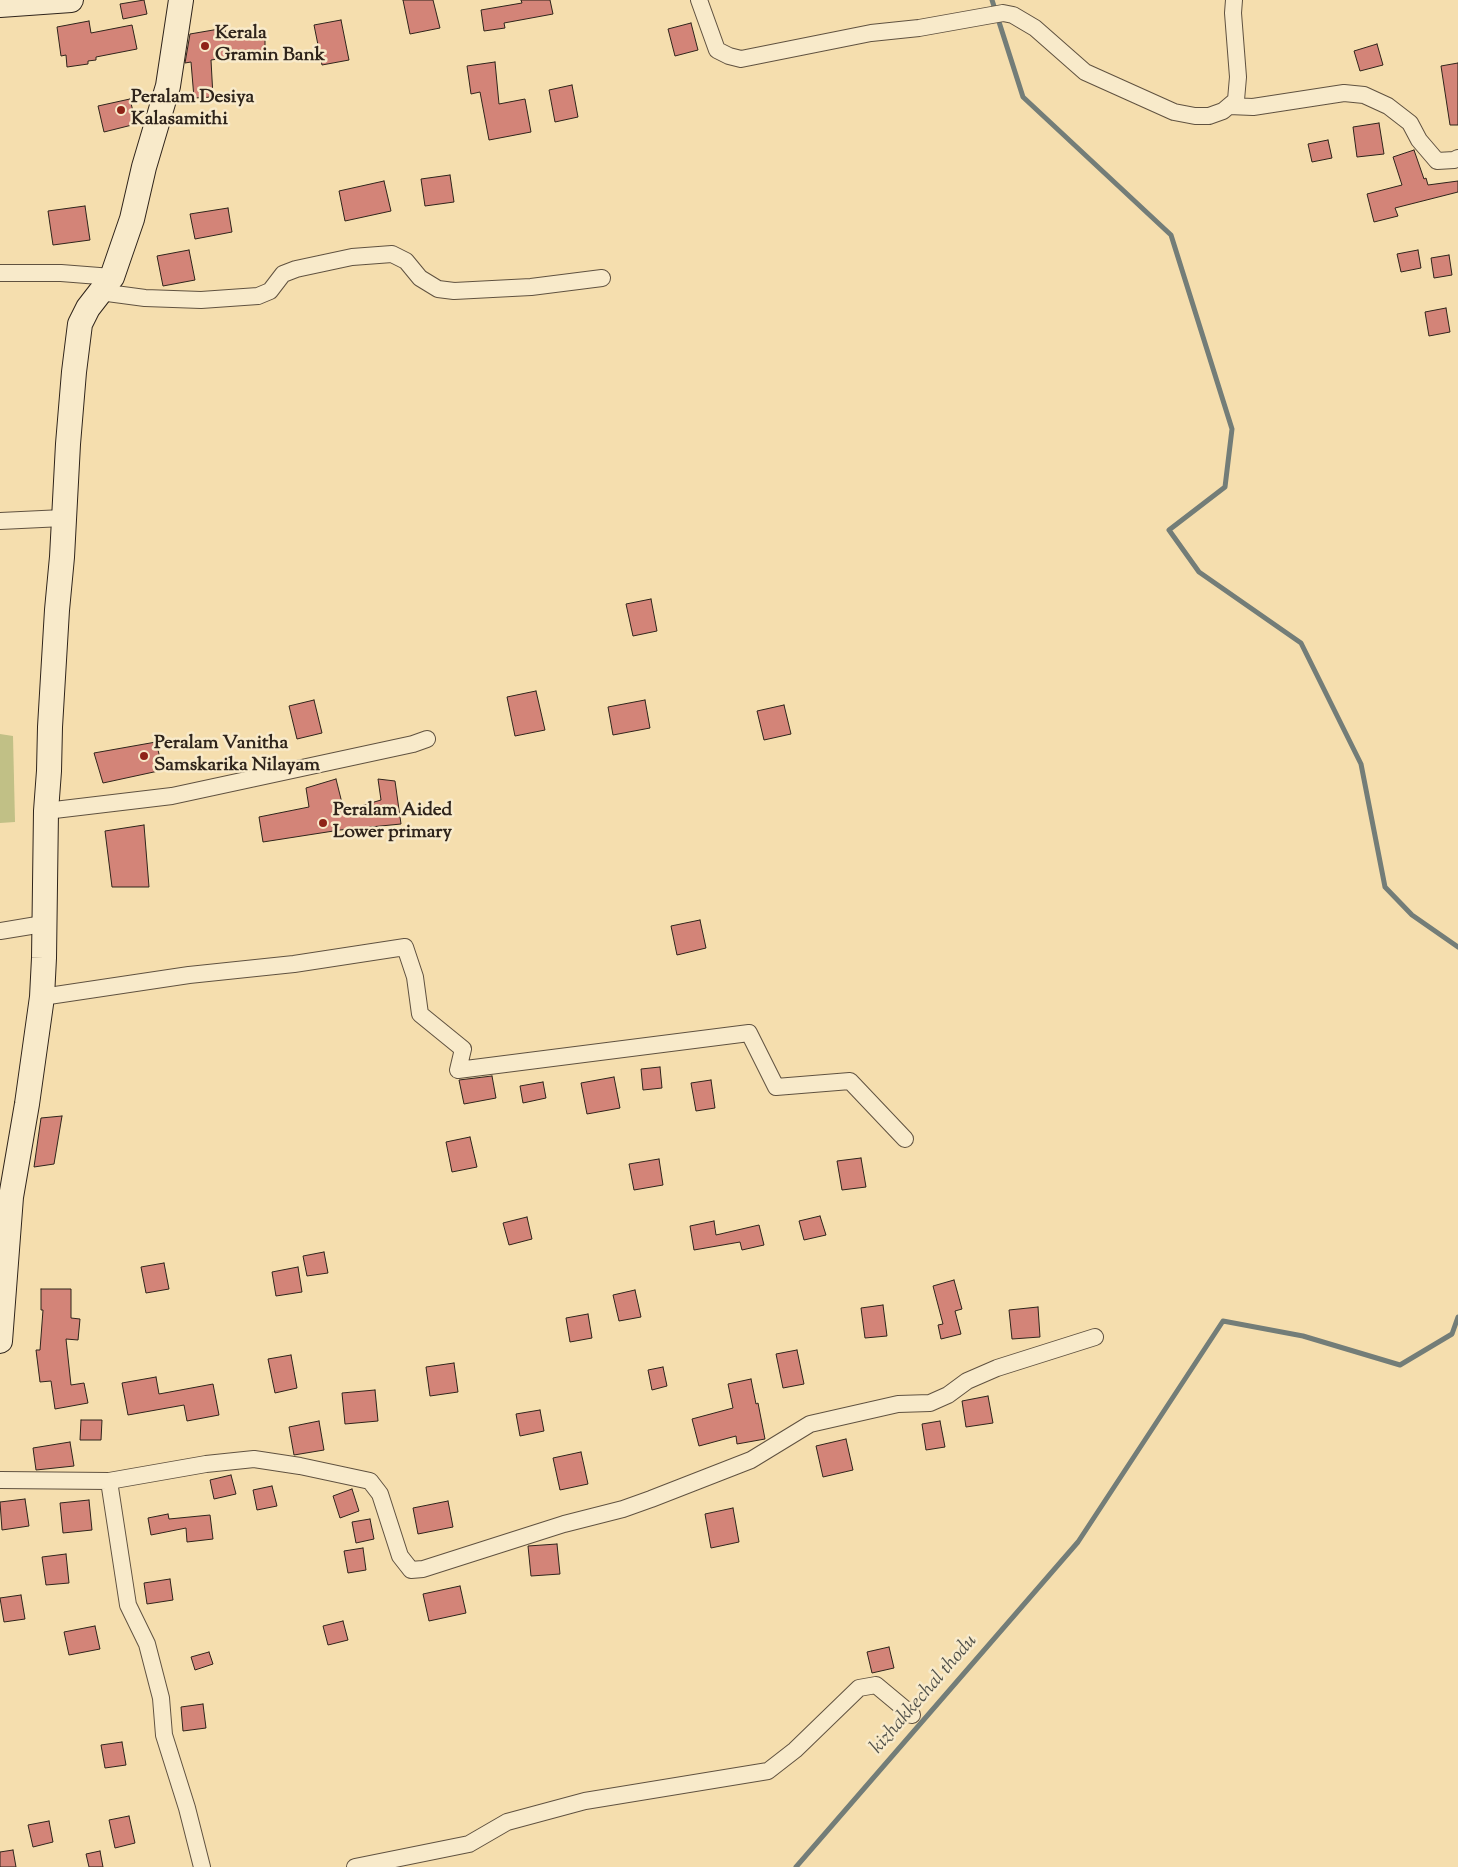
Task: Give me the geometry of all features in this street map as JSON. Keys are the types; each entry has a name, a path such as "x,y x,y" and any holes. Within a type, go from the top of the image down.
{"main road":[{"path":"0,5 70,0"},
{"path":"0,1341 11,1197 35,1055 42,997 46,811 63,518 74,372 80,324 88,308 106,285 132,219 146,159 168,86 181,0"}],"street":[{"path":"699,0 717,50 741,59 871,33 919,28 995,15 1013,15 1035,28 1085,72 1174,112 1195,116 1209,116 1223,111 1236,100 1238,77 1233,13 1234,0"},
{"path":"1229,106 1253,108 1344,94 1364,95 1388,106 1410,123 1419,140 1437,161 1458,158"},
{"path":"0,273 61,273 155,299 201,300 258,296 270,291 283,274 296,269 352,257 392,254 406,261 420,278 438,289 454,291 531,287 602,278"},
{"path":"0,521 63,518"},
{"path":"46,811 172,796 413,744 427,739"},
{"path":"0,931 43,924"},
{"path":"42,997 189,975 294,964 405,947 415,977 420,1014 462,1049 458,1070 749,1033 776,1087 850,1081 905,1139"},
{"path":"0,1480 109,1481 206,1464 254,1459 300,1466 370,1481 380,1494 400,1556 411,1570 423,1569 555,1527 651,1500 751,1460 810,1424 898,1404 930,1403 948,1395 968,1381 997,1368 1095,1337"},
{"path":"109,1481 128,1605 147,1644 161,1698 164,1735 187,1808 202,1867"},
{"path":"355,1867 469,1844 507,1822 585,1801 768,1771 795,1750 859,1688 876,1685 912,1715"}],"shaded area":[{"path":"0,734 13,736 15,822 0,823"}],"building":[{"path":"144,0 147,14 123,19 120,4"},
{"path":"403,0 433,0 440,28 410,34"},
{"path":"521,0 550,0 553,14 504,23 505,28 484,31 481,10 522,3"},
{"path":"341,20 349,60 322,65 314,25"},
{"path":"89,21 91,33 132,25 137,49 96,57 96,60 88,61 88,64 67,67 66,55 61,56 57,27"},
{"path":"691,23 698,50 675,56 668,29"},
{"path":"225,28 226,39 265,39 265,60 246,60 246,55 211,60 213,97 194,98 191,62 185,63 190,34"},
{"path":"1377,44 1383,65 1360,71 1354,51"},
{"path":"495,62 499,104 525,99 531,132 489,140 480,92 471,94 467,66"},
{"path":"1458,63 1458,125 1450,125 1441,66"},
{"path":"572,85 578,117 555,122 549,90"},
{"path":"130,99 136,124 104,132 98,106"},
{"path":"1379,123 1384,154 1357,157 1353,127"},
{"path":"1328,140 1332,158 1312,162 1308,144"},
{"path":"1414,150 1428,185 1458,181 1458,192 1395,208 1398,216 1374,222 1367,194 1402,185 1393,157"},
{"path":"450,175 454,202 425,206 421,179"},
{"path":"384,181 391,211 345,221 339,191"},
{"path":"85,206 90,240 53,245 48,211"},
{"path":"228,208 232,232 195,239 190,214"},
{"path":"189,250 195,280 163,286 157,256"},
{"path":"1418,250 1421,268 1401,272 1397,254"},
{"path":"1449,255 1452,275 1434,278 1431,258"},
{"path":"1446,308 1450,332 1429,336 1425,312"},
{"path":"651,599 657,631 633,636 626,604"},
{"path":"536,691 545,730 515,736 507,697"},
{"path":"314,700 322,733 297,739 289,706"},
{"path":"645,700 650,728 613,735 608,707"},
{"path":"784,705 791,734 764,740 757,711"},
{"path":"156,742 163,770 103,783 94,753"},
{"path":"336,779 344,811 381,800 378,779 395,781 401,824 340,830 263,842 259,817 309,807 306,788"},
{"path":"144,825 149,887 112,887 105,831"},
{"path":"700,920 706,948 677,955 671,926"},
{"path":"660,1067 662,1088 643,1090 641,1069"},
{"path":"492,1076 496,1098 464,1104 459,1080"},
{"path":"614,1077 620,1108 587,1114 581,1083"},
{"path":"711,1080 715,1108 696,1111 691,1083"},
{"path":"543,1082 546,1098 523,1103 520,1086"},
{"path":"62,1116 54,1164 34,1167 41,1118"},
{"path":"470,1137 477,1167 452,1172 446,1142"},
{"path":"861,1158 866,1187 842,1190 837,1161"},
{"path":"659,1159 663,1185 634,1190 629,1164"},
{"path":"820,1216 826,1235 804,1240 799,1221"},
{"path":"527,1217 532,1239 509,1245 503,1223"},
{"path":"714,1221 716,1235 759,1225 764,1245 742,1250 740,1242 694,1250 690,1226"},
{"path":"324,1252 328,1273 307,1276 303,1256"},
{"path":"164,1263 169,1289 146,1293 141,1267"},
{"path":"298,1267 302,1292 276,1296 272,1272"},
{"path":"954,1280 962,1309 955,1311 961,1334 941,1339 938,1325 943,1324 933,1286"},
{"path":"41,1289 71,1289 71,1318 80,1319 78,1340 66,1339 71,1385 84,1383 88,1403 55,1409 51,1381 40,1382 36,1350 40,1350 43,1310 41,1310"},
{"path":"635,1290 641,1317 619,1321 613,1295"},
{"path":"883,1305 887,1336 865,1338 861,1308"},
{"path":"1038,1307 1040,1337 1012,1339 1009,1310"},
{"path":"588,1314 592,1338 570,1342 566,1318"},
{"path":"797,1350 804,1384 783,1388 776,1354"},
{"path":"291,1355 297,1388 275,1393 268,1359"},
{"path":"454,1363 458,1392 430,1396 426,1367"},
{"path":"663,1367 667,1386 652,1390 648,1370"},
{"path":"156,1377 159,1394 213,1384 219,1415 187,1421 184,1405 128,1415 122,1383"},
{"path":"751,1379 765,1439 737,1444 736,1436 699,1446 692,1419 733,1408 728,1384"},
{"path":"375,1390 378,1421 345,1424 342,1393"},
{"path":"988,1396 993,1423 966,1427 962,1401"},
{"path":"540,1410 544,1431 520,1436 516,1414"},
{"path":"81,1420 102,1420 101,1440 80,1440"},
{"path":"319,1421 324,1450 294,1455 289,1427"},
{"path":"940,1421 945,1447 926,1450 922,1424"},
{"path":"846,1439 853,1470 823,1477 816,1446"},
{"path":"70,1442 74,1466 36,1470 33,1448"},
{"path":"581,1452 588,1484 560,1490 553,1458"},
{"path":"231,1475 236,1494 214,1499 210,1480"},
{"path":"272,1486 277,1506 257,1510 253,1490"},
{"path":"352,1489 359,1511 340,1518 333,1496"},
{"path":"25,1499 29,1526 2,1530 0,1502"},
{"path":"89,1500 92,1530 63,1533 60,1503"},
{"path":"448,1501 453,1527 418,1534 413,1508"},
{"path":"733,1508 739,1542 711,1548 705,1514"},
{"path":"168,1514 169,1519 210,1515 213,1539 187,1542 186,1528 151,1535 148,1518"},
{"path":"370,1519 374,1539 356,1543 352,1522"},
{"path":"557,1544 560,1574 531,1576 528,1546"},
{"path":"363,1548 366,1570 348,1573 344,1551"},
{"path":"66,1554 69,1583 46,1585 42,1557"},
{"path":"170,1579 173,1600 147,1604 144,1583"},
{"path":"460,1586 466,1613 429,1621 423,1594"},
{"path":"21,1595 25,1619 4,1622 0,1598"},
{"path":"343,1621 348,1640 328,1645 323,1626"},
{"path":"95,1626 100,1649 69,1655 64,1632"},
{"path":"889,1647 894,1668 872,1673 867,1652"},
{"path":"209,1652 213,1664 195,1670 191,1657"},
{"path":"203,1704 206,1728 183,1731 181,1707"},
{"path":"122,1742 126,1765 105,1768 101,1745"},
{"path":"129,1816 135,1843 115,1848 109,1820"},
{"path":"49,1821 53,1842 33,1847 28,1825"},
{"path":"13,1850 16,1867 0,1867 0,1852"},
{"path":"100,1851 103,1867 89,1867 86,1854"}],"waterway":[{"path":"992,0 1023,97 1171,235 1232,429 1225,487 1169,530 1199,572 1301,643 1361,764 1385,887 1412,915 1458,947"},
{"name":"kizhakkechal thodu","path":"796,1867 1078,1542 1223,1321 1303,1336 1400,1365 1452,1334 1458,1317"}],"place":[{"name":"Kerala Gramin Bank","path":"205,46"},
{"name":"Peralam Desiya Kalasamithi","path":"121,110"},
{"name":"Peralam Vanitha Samskarika Nilayam","path":"144,756"},
{"name":"Peralam Aided Lower primary","path":"323,823"}]}
